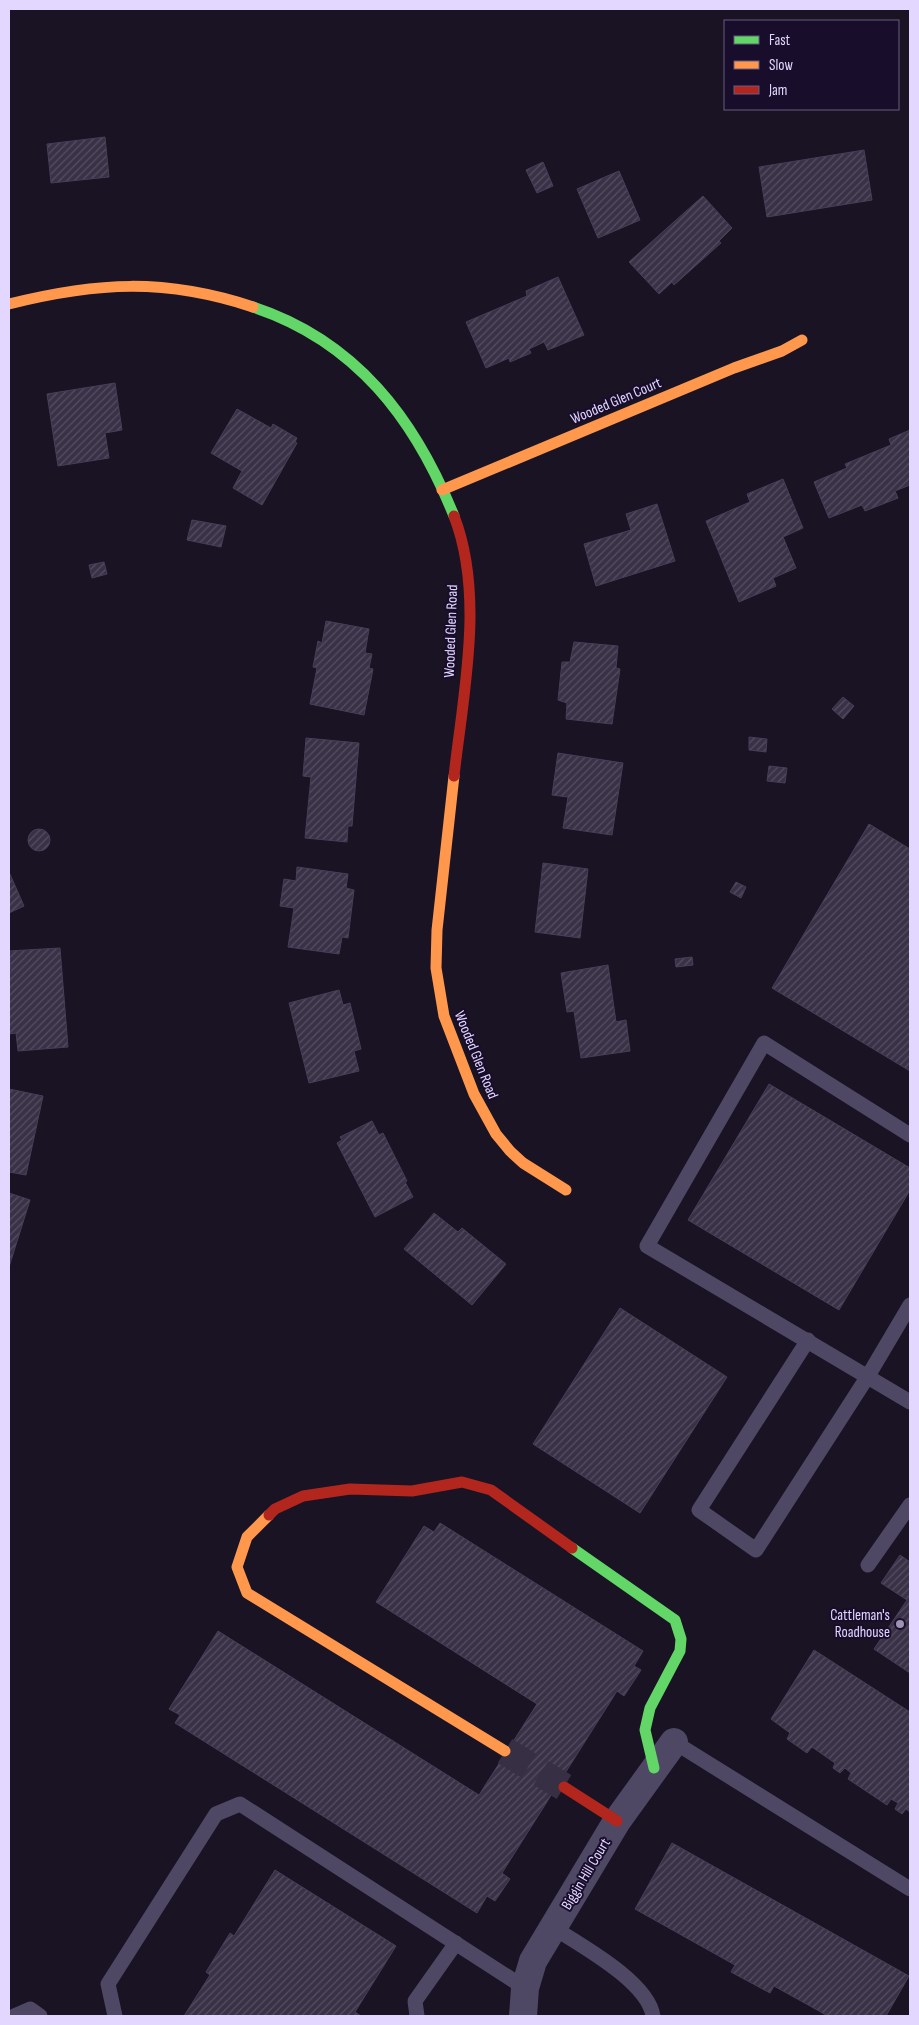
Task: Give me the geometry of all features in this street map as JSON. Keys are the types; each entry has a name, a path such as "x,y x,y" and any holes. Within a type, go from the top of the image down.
{"street":[{"name":"Wooded Glen Road","path":"9,304 36,296 77,288 119,284 180,287 231,299 268,312 301,328 331,347 360,371 404,419 442,490 461,535 470,609 466,666 438,910 435,958 440,1004 448,1033 473,1092 497,1137 518,1158 566,1190"},
{"name":"Wooded Glen Court","path":"442,490 734,368 782,351 802,340"},
{"path":"505,1750 247,1593 237,1567 247,1537 275,1509 303,1496 350,1489 412,1491 462,1482 491,1490 675,1620 681,1639 680,1651 650,1708 645,1730 654,1768"},
{"name":"Biggin Hill Court","path":"524,2016 525,1988 533,1961 617,1822 674,1742"},
{"path":"564,1787 617,1822"}],"lane":[{"path":"910,1135 764,1043 647,1246 910,1402"},
{"path":"808,1340 698,1510 756,1550 868,1376 910,1304"},
{"path":"868,1565 910,1505"},
{"path":"674,1742 910,1889"},
{"path":"115,2016 108,1984 216,1814 240,1804 525,1988"},
{"path":"554,1928 598,1957 638,1987 652,2007 653,2016"},
{"path":"417,2016 416,2001 456,1943"},
{"path":"14,2016 30,2009 40,2016"}],"building":[{"path":"105,137 109,177 51,183 47,144"},
{"path":"864,150 872,200 767,217 759,167"},
{"path":"543,162 553,186 537,193 526,170"},
{"path":"619,171 640,220 598,238 577,189"},
{"path":"703,196 732,228 719,241 721,243 674,285 672,282 659,294 629,262"},
{"path":"558,277 584,335 548,350 544,342 529,349 531,353 510,362 509,358 486,368 466,322 527,296 526,291"},
{"path":"115,383 122,430 105,433 109,458 58,466 47,394"},
{"path":"237,409 271,428 273,424 297,438 295,442 297,443 262,505 233,488 242,471 211,453"},
{"path":"910,430 910,485 895,491 898,498 865,511 862,505 829,518 814,482 847,468 845,464 891,445 889,439"},
{"path":"783,479 803,528 783,537 796,568 773,578 776,586 739,602 706,521 750,502 747,494"},
{"path":"657,504 675,561 596,586 584,544 631,530 626,514"},
{"path":"192,520 226,526 221,547 187,540"},
{"path":"104,562 107,574 92,578 89,565"},
{"path":"326,621 369,629 365,653 372,654 369,668 373,669 364,715 310,704 317,668 313,667 318,641 322,643"},
{"path":"574,642 618,646 616,668 620,669 612,724 566,719 567,703 558,700 562,662 570,662"},
{"path":"843,697 854,706 843,719 832,709"},
{"path":"749,737 767,739 766,752 749,750"},
{"path":"306,738 359,743 352,826 348,826 347,842 305,838 311,777 303,776"},
{"path":"558,753 623,763 612,835 563,828 568,797 552,795"},
{"path":"769,766 787,768 785,783 767,781"},
{"path":"869,824 910,849 910,1071 772,988"},
{"path":"39,829 47,832 50,840 47,848 39,851 31,848 28,840 31,832"},
{"path":"543,863 588,869 580,938 535,932"},
{"path":"297,867 348,874 346,888 354,890 348,938 342,937 339,954 288,947 294,908 280,906 284,879 296,881"},
{"path":"9,872 24,906 9,913"},
{"path":"736,882 746,887 741,898 730,892"},
{"path":"60,948 68,1047 18,1051 16,1033 9,1034 9,972 11,972 9,951"},
{"path":"692,957 693,965 676,967 675,959"},
{"path":"608,965 616,1022 626,1020 630,1051 581,1058 574,1011 567,1012 561,973"},
{"path":"339,990 343,1005 350,1003 361,1049 354,1051 359,1071 309,1083 289,1003"},
{"path":"769,1084 910,1168 910,1190 839,1310 688,1220"},
{"path":"9,1089 43,1096 26,1175 9,1172"},
{"path":"372,1121 379,1135 383,1133 413,1197 375,1217 337,1143 342,1140 340,1137"},
{"path":"9,1193 30,1200 9,1267"},
{"path":"434,1213 458,1232 462,1228 506,1264 472,1305 404,1249"},
{"path":"620,1308 727,1377 640,1513 533,1444"},
{"path":"440,1523 643,1651 634,1666 641,1670 624,1696 617,1691 502,1873 510,1879 495,1901 487,1896 477,1913 175,1723 180,1715 169,1709 218,1631 479,1795 537,1704 376,1602 424,1526 434,1532"},
{"name":"Cattleman's Roadhouse","path":"900,1555 910,1562 910,1673 874,1649 907,1600 881,1583"},
{"path":"814,1650 910,1712 910,1812 906,1809 902,1814 895,1809 898,1803 891,1799 887,1805 848,1779 851,1773 845,1768 840,1773 833,1768 835,1763 812,1747 807,1753 787,1739 790,1733 771,1719"},
{"path":"672,1843 909,1976 886,2016 828,2016 774,1986 770,1993 731,1972 735,1965 635,1909"},
{"path":"275,1870 396,1946 355,2012 361,2016 184,2016 210,1975 206,1972 230,1933 234,1936"}],"tunnel":[{"path":"505,1751 564,1787"}],"traffic: fast":[{"path":"253,307 290,322 322,340 352,362 378,388 421,447 454,516"},
{"path":"572,1548 675,1620 681,1639 680,1651 650,1708 645,1730 654,1768"}],"traffic: slow":[{"path":"9,304 72,291 131,286 190,291 253,307"},
{"path":"442,490 734,368 782,351 802,340"},
{"path":"454,776 437,930 436,968 444,1016 474,1094 496,1134 523,1163 566,1190"},
{"path":"269,1515 247,1537 237,1567 247,1593 505,1751"}],"traffic: jam":[{"path":"454,516 463,547 468,579 470,612 466,679 454,776"},
{"path":"269,1515 275,1509 303,1496 350,1489 412,1491 462,1482 491,1490 572,1548"},
{"path":"564,1787 617,1821"}],"place":[{"name":"Cattleman's Roadhouse","path":"900,1624"}]}
